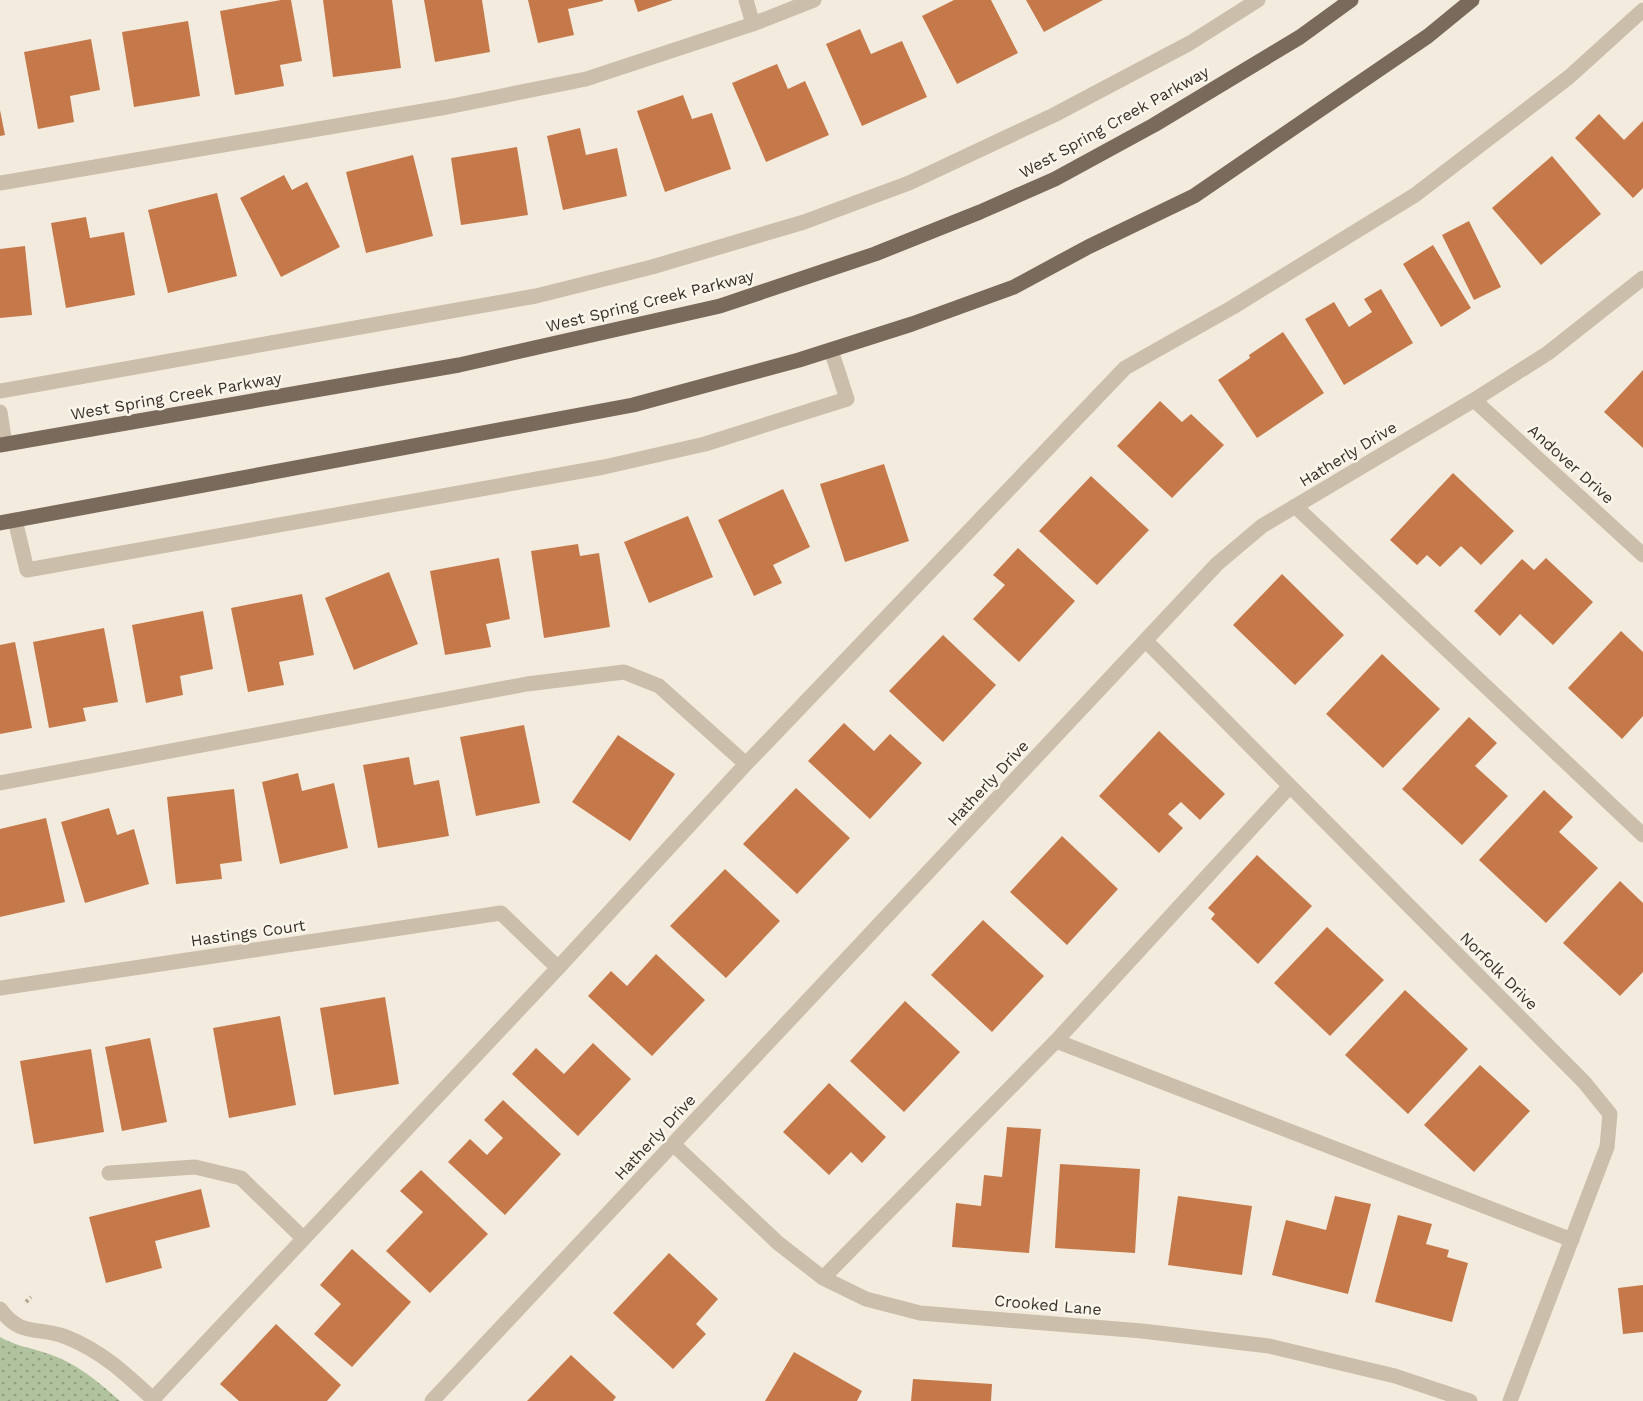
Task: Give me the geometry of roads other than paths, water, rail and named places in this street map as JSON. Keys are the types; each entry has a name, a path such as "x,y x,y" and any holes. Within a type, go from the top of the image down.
{"main road":[{"name":"West Spring Creek Parkway","path":"2,444 459,365 720,306 875,254 1055,179 1154,124 1290,43 1351,0"},
{"path":"7,522 633,405 831,350 912,324 1014,287 1088,247 1194,196 1428,36 1472,0"}],"street":[{"path":"746,0 753,24"},
{"path":"0,183 435,109 586,79 753,24 814,0"},
{"name":"West Spring Creek Parkway","path":"0,391 536,296 652,267 804,222 909,183 1054,115 1190,42 1258,0"},
{"path":"4,1315 29,1330 64,1336 114,1363 154,1400 746,764 1125,368 1233,307 1415,195 1569,77 1643,10"},
{"name":"Hatherly Drive","path":"443,1397 673,1144 1217,564 1262,526 1474,400 1548,353 1643,278"},
{"path":"7,522 27,570 604,467 705,444 847,399 831,350"},
{"name":"Andover Drive","path":"1474,400 1643,555"},
{"name":"West Spring Creek Parkway","path":"0,412 2,444"},
{"path":"1295,506 1643,835"},
{"name":"Norfolk Drive","path":"1146,641 1584,1082 1610,1114 1607,1147 1510,1401"},
{"path":"0,783 527,684 624,672 659,686 746,764"},
{"path":"824,1278 1056,1041 1290,786"},
{"name":"Hastings Court","path":"0,988 501,913 558,968"},
{"path":"1056,1041 1572,1240"},
{"name":"Crooked Lane","path":"673,1144 778,1243 824,1278 866,1299 920,1313 1142,1331 1269,1346 1395,1376 1470,1401"},
{"path":"109,1173 195,1167 242,1178 303,1238"}]}
